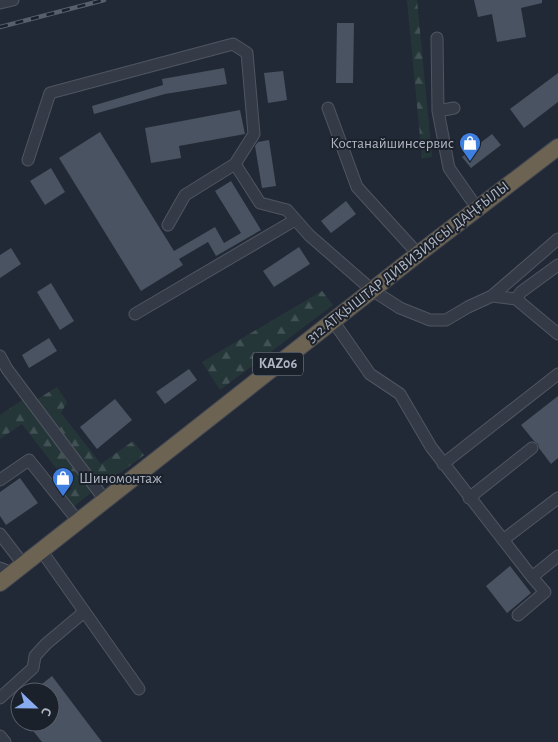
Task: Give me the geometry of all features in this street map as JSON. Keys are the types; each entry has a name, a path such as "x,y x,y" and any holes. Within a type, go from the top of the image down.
{"highway":[{"name":"312 АТҚЫШТАР ДИВИЗИЯСЫ ДАҢҒЫЛЫ","path":"9,572 41,550 477,208 558,147"}],"lane":[{"path":"0,3 13,0"},
{"path":"437,38 438,111 449,168 477,208"},
{"path":"28,160 50,93 233,44 247,53 254,134 235,164 185,195 168,225"},
{"path":"328,108 357,187 418,254"},
{"path":"438,111 454,108"},
{"path":"235,164 260,203 287,210 309,235 372,290 400,308 430,320 446,320 492,296 558,239"},
{"path":"135,314 295,220"},
{"path":"516,299 521,292 547,271 558,265"},
{"path":"492,296 516,299 558,334"},
{"path":"333,321 370,374 400,394 430,447 532,577 546,592 518,615"},
{"path":"0,356 7,369 105,500"},
{"path":"443,464 558,374"},
{"path":"469,498 532,448"},
{"path":"0,480 29,460 78,521"},
{"path":"503,540 558,498"},
{"path":"0,534 9,572"},
{"path":"41,550 139,689"},
{"path":"532,577 558,556"},
{"path":"0,698 32,668 35,656 46,644 84,612"},
{"path":"0,736 5,742"}],"green space":[{"path":"407,0 417,0 432,157 422,158"},
{"path":"322,291 333,305 220,390 202,362"},
{"path":"57,387 67,402 61,413 101,464 133,441 144,455 100,488 36,400"},
{"path":"24,399 93,491 72,508 64,495 72,489 22,424 0,439 0,415"}],"building":[{"path":"474,0 542,0 542,3 521,8 526,37 497,42 492,14 478,17"},
{"path":"337,23 354,23 353,83 336,83"},
{"path":"224,68 227,84 165,94 94,114 92,106 163,85 162,79"},
{"path":"283,71 287,100 268,103 264,73"},
{"path":"558,73 558,102 524,128 510,109"},
{"path":"240,110 245,134 179,146 181,158 151,163 145,128"},
{"path":"100,132 174,251 215,227 224,243 241,233 215,191 231,181 261,230 216,256 208,242 179,259 183,265 141,291 59,158"},
{"path":"492,134 501,145 471,168 462,157"},
{"path":"269,140 276,186 262,188 255,146 258,142"},
{"path":"51,168 65,192 45,205 30,181"},
{"path":"346,201 356,214 331,233 321,221"},
{"path":"299,247 310,264 274,287 263,271"},
{"path":"11,248 21,264 0,278 0,255"},
{"path":"51,283 74,321 60,330 37,292"},
{"path":"49,338 57,351 29,368 22,355"},
{"path":"189,369 197,380 165,404 156,392"},
{"path":"558,396 558,458 551,464 538,444 521,425"},
{"path":"115,399 132,420 97,449 80,427"},
{"path":"20,478 38,503 6,525 0,516 0,492"},
{"path":"510,566 531,593 507,613 486,586"},
{"path":"52,676 57,682 44,682"},
{"path":"60,687 102,742 42,742 34,732 60,732"}],"railway":[{"path":"0,27 104,0"}],"place":[{"name":"Костанайшинсервис","path":"470,162"},
{"name":"Шиномонтаж","path":"63,497"}]}
